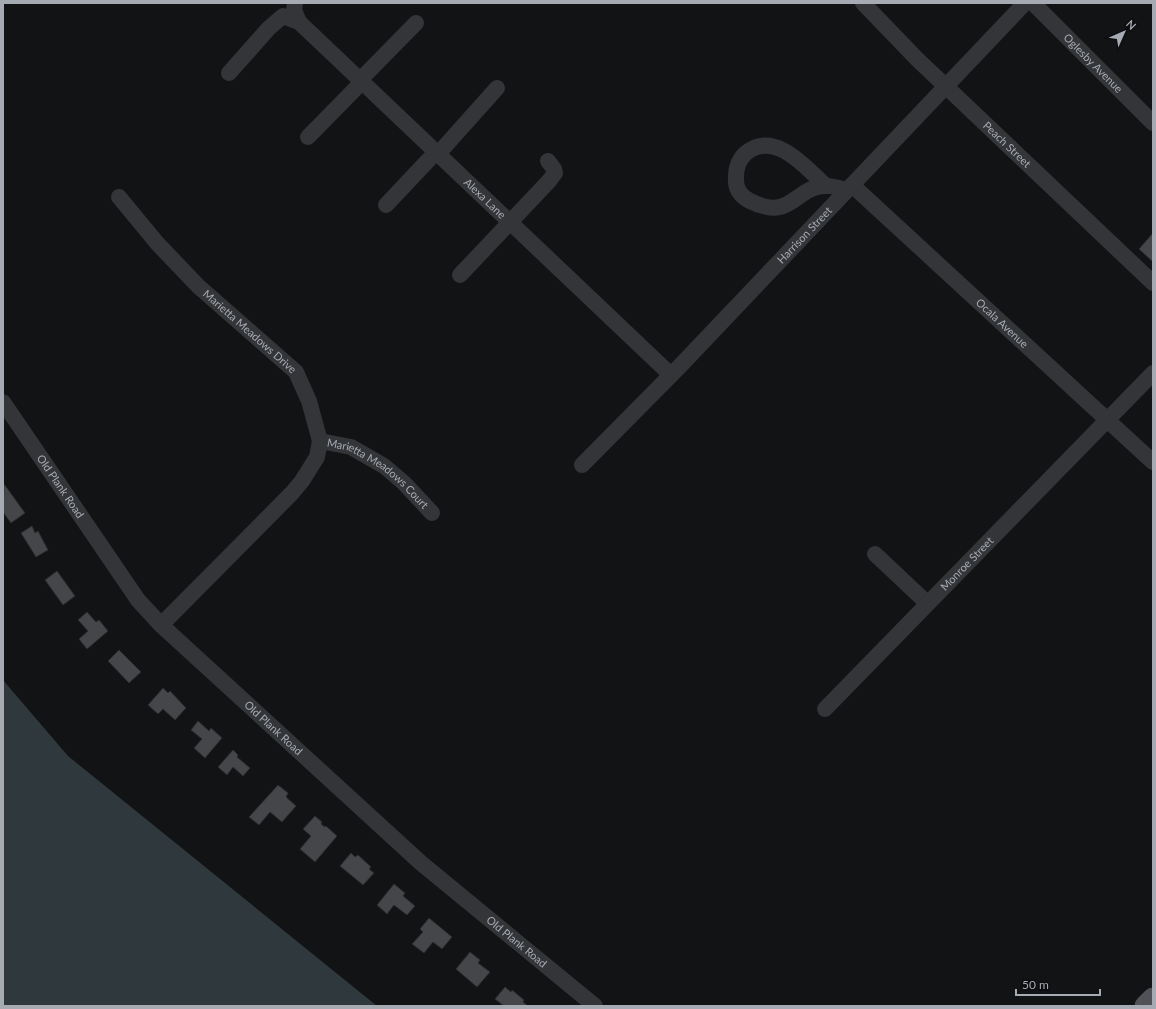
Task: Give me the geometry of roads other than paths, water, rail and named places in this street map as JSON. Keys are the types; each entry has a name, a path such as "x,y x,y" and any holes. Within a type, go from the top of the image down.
{"main road":[{"path":"1145,1006 1153,998"}],"street":[{"path":"295,3 294,10 299,22"},
{"name":"Peach Street","path":"863,3 946,85 1153,283"},
{"name":"Harrison Street","path":"582,465 671,375 1024,3"},
{"name":"Oglesby Avenue","path":"1033,3 1153,123"},
{"path":"229,73 252,49 269,28 283,16 299,22"},
{"name":"Alexa Lane","path":"299,22 671,375"},
{"path":"308,137 416,23"},
{"path":"386,205 437,153 497,88"},
{"path":"826,186 790,153 767,146 754,148 746,152 739,161 736,170 736,186 744,198 763,207 783,207 812,189 826,186 849,187"},
{"path":"460,275 555,173 548,161"},
{"name":"Ocala Avenue","path":"849,187 1153,462"},
{"name":"Marietta Meadows Drive","path":"119,197 157,243 198,286 296,372 309,400 320,441"},
{"name":"Monroe Street","path":"825,709 1153,373"},
{"name":"Old Plank Road","path":"3,402 138,600 161,625 421,863 595,1006"},
{"path":"161,625 292,493 302,481 317,456 320,441"},
{"name":"Marietta Meadows Court","path":"320,441 351,447 384,466 404,482 432,513"},
{"path":"874,554 927,603"}]}
